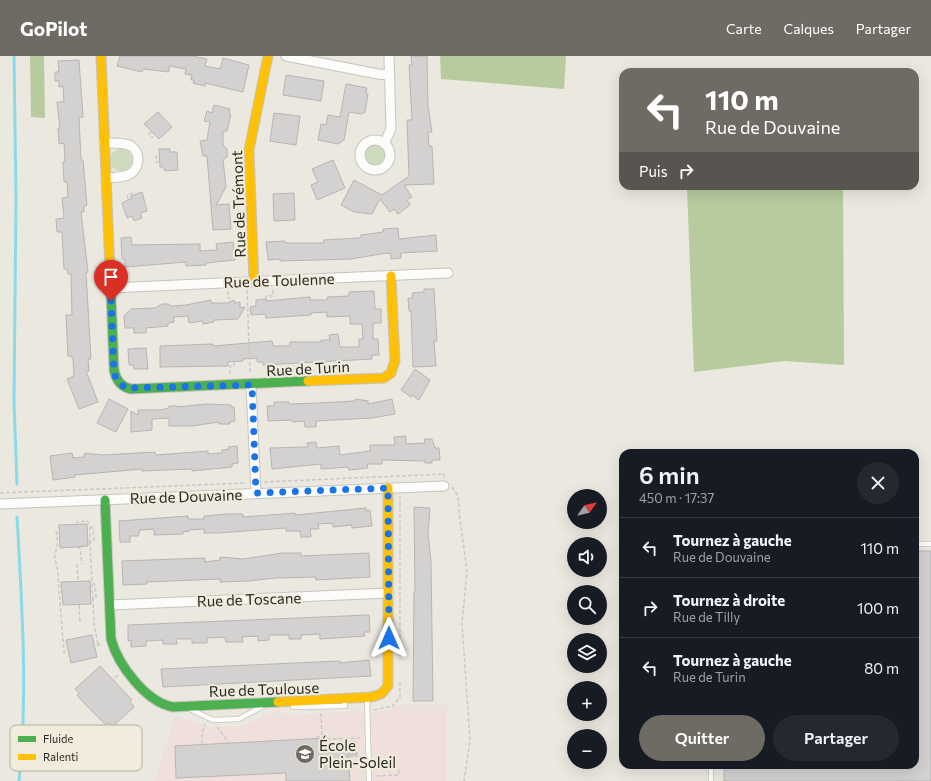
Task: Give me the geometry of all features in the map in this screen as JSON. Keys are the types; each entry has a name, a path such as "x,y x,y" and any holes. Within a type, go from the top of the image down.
{"street":[{"name":"Rue de Turin","path":"101,56 114,370 116,379 122,386 131,389 230,385 251,381 270,384 380,379 388,376 394,368 395,360 391,276"},
{"name":"Rue de Trémont","path":"254,282 249,150 268,56"},
{"path":"286,56 390,75"},
{"path":"384,144 391,129 390,56"},
{"path":"104,144 128,145 136,151 138,161 135,169 128,176 106,178"},
{"name":"Rue de Toulenne","path":"110,288 448,273"},
{"path":"251,381 256,493"},
{"name":"Rue de Douvaine","path":"0,504 444,486"},
{"name":"Rue de Toulouse","path":"105,500 111,639 114,651 118,660 160,704 167,706 183,706 368,698 383,693 386,690 389,682 388,488"},
{"name":"Rue de Toscane","path":"110,605 389,594"}],"lane":[{"path":"919,544 931,544"},
{"path":"368,698 369,778"},
{"path":"183,706 212,720 239,719 268,702"},
{"path":"710,781 711,769"}],"path":[{"path":"152,132 149,134 153,138"},
{"path":"156,155 156,162 160,162"},
{"path":"128,199 127,195 135,192"},
{"path":"266,299 266,296 273,296 272,281"},
{"path":"246,288 251,381"},
{"path":"230,385 230,366 234,366 234,362"},
{"path":"263,362 263,365 269,364 270,384"},
{"path":"264,482 444,474"},
{"name":"Rue de Douvaine","path":"0,493 247,483"},
{"path":"444,486 452,487 458,496 467,571 462,623 470,740 464,781"},
{"path":"77,524 77,522 87,522 93,529 94,540 90,543"},
{"path":"90,526 91,591 94,624 98,645"},
{"path":"56,531 57,548 54,552 54,560 58,565 62,641 64,652 68,651"},
{"path":"77,548 80,548 82,564"},
{"path":"77,564 78,581"},
{"path":"92,582 95,585 96,597 93,600"},
{"path":"80,605 80,621"},
{"path":"92,647 104,643"},
{"path":"111,682 120,674"},
{"path":"321,712 322,738"},
{"path":"202,744 202,733 205,724"},
{"path":"216,726 229,743"},
{"path":"316,737 327,737 328,739 362,738"},
{"path":"348,757 363,756"},
{"path":"369,778 399,775 399,770"}],"shaded area":[{"name":"École Plein-Soleil","path":"397,705 447,705 447,781 155,781 175,716 211,727 240,726 277,711 288,715 350,712 359,708 360,712 373,712 388,710"}],"green space":[{"path":"30,56 44,56 45,118 31,117"},
{"path":"440,56 566,56 564,89 441,79"},
{"path":"371,145 379,145 385,151 385,159 379,165 371,165 365,159 365,151"},
{"path":"121,149 129,152 132,160 129,168 121,171 113,168 110,160 113,152"},
{"path":"687,190 843,190 844,365 784,361 694,372"}],"building":[{"path":"120,56 192,56 207,59 205,66 220,69 223,58 249,65 243,92 205,83 205,86 193,83 194,80 191,80 192,75 185,74 186,69 169,66 169,72 143,69 142,72 117,66"},
{"path":"411,56 427,56 428,107 432,132 428,132 429,146 432,146 434,184 404,185 412,197 407,200 410,205 398,214 394,209 390,212 380,199 372,214 354,212 341,205 354,180 382,195 409,176 407,120 412,120 409,65 412,65"},
{"path":"79,60 83,117 79,117 81,160 83,160 87,205 84,206 84,212 81,212 88,272 86,273 91,359 88,359 89,371 86,371 98,402 79,409 67,379 74,376 73,359 71,356 68,356 66,315 72,315 71,274 68,274 67,269 64,269 62,232 57,232 56,219 64,218 62,198 68,197 67,182 64,182 64,143 59,144 58,128 60,128 57,102 64,102 63,86 59,87 59,81 55,81 55,72 59,72 58,61"},
{"path":"286,75 324,81 321,101 283,95"},
{"path":"346,84 367,88 366,94 368,94 365,112 362,114 349,112 344,140 338,144 318,140 321,124 326,125 328,115 340,117"},
{"path":"214,105 230,109 229,113 231,114 227,131 223,131 223,145 227,149 227,157 223,160 226,187 216,205 229,204 231,229 213,230 207,156 203,156 200,141 207,140 210,122 204,121 207,111 212,113"},
{"path":"158,112 172,127 159,139 144,124"},
{"path":"274,113 300,116 296,145 270,141"},
{"path":"159,149 170,149 170,152 177,152 178,170 165,171 163,167 160,167"},
{"path":"333,160 345,188 317,200 311,185 318,182 312,169"},
{"path":"142,192 147,211 140,213 142,218 134,221 132,216 127,218 122,203 132,198 131,196"},
{"path":"294,193 295,220 274,221 273,194"},
{"path":"398,228 399,239 436,235 437,251 401,253 401,258 391,259 391,254 387,253 350,259 268,260 266,242 285,241 285,243 324,243 324,240 360,238 361,235 383,232 383,229"},
{"path":"131,237 132,245 200,244 200,251 217,250 216,244 233,242 235,260 206,263 206,265 186,266 186,262 125,267 125,259 122,259 121,238"},
{"path":"424,289 434,289 437,341 434,341 436,366 413,367 411,311 409,311 408,298 413,298 412,293 424,292"},
{"path":"374,291 375,309 381,309 381,323 373,323 373,339 378,339 379,355 372,355 372,359 263,365 263,362 257,362 257,358 228,362 228,366 160,367 160,346 213,344 213,346 272,341 273,346 290,346 290,342 321,342 321,340 330,340 329,335 338,334 340,347 359,347 359,339 363,339 362,324 350,324 350,316 327,317 327,312 311,313 311,315 266,318 265,314 251,315 250,307 256,306 256,300 266,299 266,301 310,297 310,300 327,300 327,297 349,296 349,292"},
{"path":"211,300 211,303 227,303 234,300 235,303 240,302 240,308 245,307 238,319 214,320 214,322 203,324 203,321 189,323 188,316 174,317 174,322 168,323 168,326 146,328 146,333 134,333 134,328 125,328 124,316 131,309 155,308 162,304 169,304 171,306 186,305"},
{"path":"146,348 148,369 134,369 133,365 129,365 128,349"},
{"path":"415,369 430,380 419,400 412,395 411,397 401,390"},
{"path":"109,399 128,409 116,432 97,423"},
{"path":"356,399 368,401 368,404 392,399 395,414 372,418 316,421 316,427 305,427 304,421 268,421 267,406 274,406 274,402 289,402 289,404 319,403 354,401"},
{"path":"207,404 231,405 231,407 234,407 235,421 230,422 230,424 219,424 219,422 192,426 169,426 169,418 152,419 152,430 131,432 131,411 138,415 138,410 160,410 169,408 169,406 177,407"},
{"path":"406,436 406,444 425,443 424,439 432,439 435,448 439,448 440,460 432,460 432,463 425,463 425,461 382,460 382,464 367,464 368,468 349,470 348,467 321,469 321,464 272,469 270,448 308,447 307,443 316,442 317,448 339,446 340,455 370,451 370,445 395,445 394,437"},
{"path":"237,446 238,463 232,464 232,467 192,471 192,469 142,471 142,469 75,475 75,477 53,480 50,456 72,453 73,458 84,457 85,453 103,455 155,452 156,455 208,451 208,454 222,453 222,450 229,449 228,447"},
{"path":"414,507 430,508 428,533 431,562 433,701 413,701 415,592"},
{"path":"366,508 366,511 370,510 372,526 352,528 352,525 333,527 333,523 318,524 319,529 310,529 311,537 301,537 300,531 286,531 286,528 218,533 204,533 204,529 189,530 183,532 183,534 154,535 154,529 140,530 138,536 130,536 130,542 120,542 119,521 188,516 188,519 204,519 204,516 228,514 243,514 243,517 295,513 295,515"},
{"path":"87,524 88,546 60,548 59,525"},
{"path":"919,551 931,551 931,781 724,781 724,769 919,769"},
{"path":"283,553 301,553 301,556 369,553 370,577 316,580 316,577 276,578 220,582 220,579 147,582 147,584 123,585 122,561 205,558 205,562 220,560 220,557 243,559"},
{"path":"90,581 91,604 63,605 61,582"},
{"path":"369,615 370,632 364,632 365,636 320,639 320,634 301,635 301,639 289,639 289,635 269,635 269,640 258,641 258,636 242,637 243,642 226,642 225,637 207,638 207,643 192,643 192,639 176,639 177,644 163,644 163,640 146,641 146,646 131,647 131,640 128,641 128,625"},
{"path":"92,635 97,657 71,663 66,640"},
{"path":"369,660 371,676 163,687 161,669 340,661 340,663"},
{"path":"100,666 132,700 130,702 134,707 114,725 110,725 108,722 106,725 83,702 77,695 79,693 75,689"},
{"path":"327,738 327,743 356,742 357,755 348,755 350,781 286,781 286,773 176,778 175,746"}],"waterway":[{"path":"14,56 16,199 14,402 17,484"},
{"path":"17,517 24,682 23,725"},
{"path":"19,781 20,771"}],"traffic: fast":[{"path":"111,294 114,370 116,377 124,387 131,389 308,381"},
{"path":"105,500 111,639 120,660 134,681 153,698 163,704 173,707 278,702"}],"traffic: slow":[{"path":"101,56 111,294"},
{"path":"254,282 249,150 268,56"},
{"path":"308,381 384,378 391,373 395,361 391,276"},
{"path":"278,702 371,697 381,694 388,686 388,488"}],"place":[{"name":"École Plein-Soleil","path":"305,754"}],"route":[{"path":"111,301 114,374 122,386 131,389 252,385 256,493 388,488 389,638"}]}
